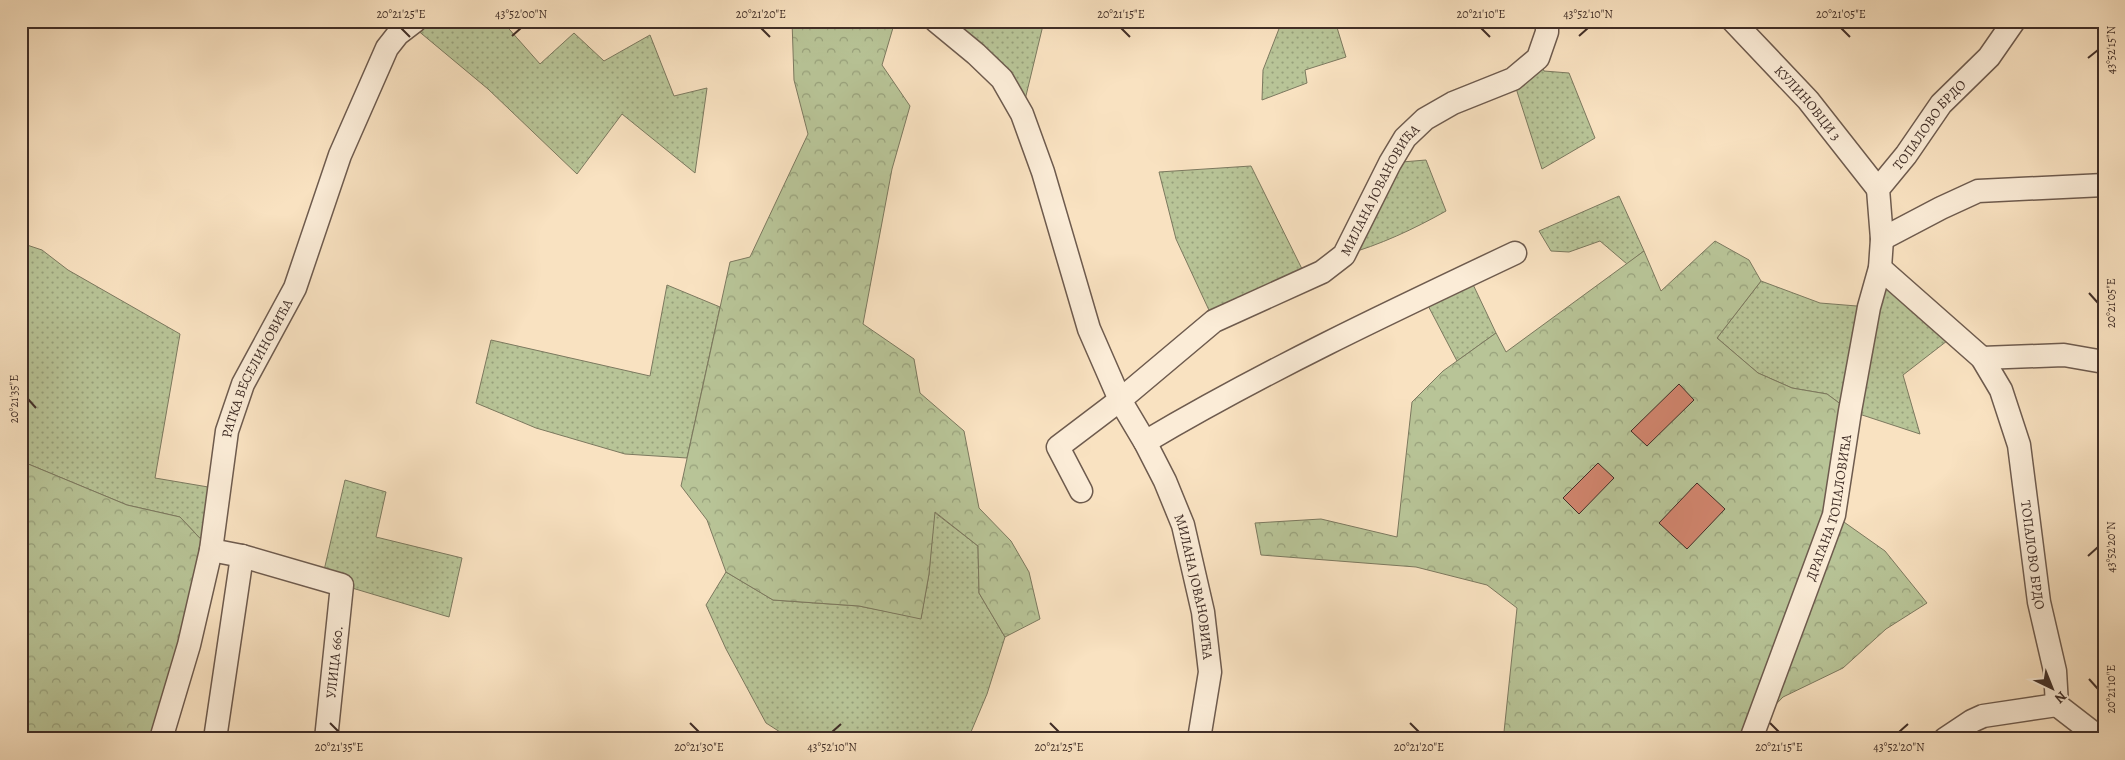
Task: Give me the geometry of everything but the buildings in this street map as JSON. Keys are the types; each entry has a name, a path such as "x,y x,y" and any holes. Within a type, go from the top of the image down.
{"street":[{"name":"РАТКА ВЕСЕЛИНОВИЋА","path":"161,739 189,645 211,550 227,431 243,384 295,288 340,155 387,48 398,34 414,21"},
{"name":"МИЛАНА ЈОВАНОВИЋА","path":"936,21 976,54 1002,79 1022,114 1042,172 1089,329 1120,400 1165,481 1183,525 1203,612 1210,672 1198,739"},
{"name":"МИЛАНА ЈОВАНОВИЋА","path":"1120,400 1214,321 1322,272 1344,255 1390,163 1405,138 1425,119 1453,103 1513,79 1538,58 1547,32 1548,21"},
{"name":"ТОПАЛОВО БРДО","path":"1878,189 1906,155 1941,104 1989,57 2014,21"},
{"name":"КУЛИНОВЦИ 3","path":"1741,24 1808,100 1878,189"},
{"path":"1882,239 1978,191 2104,185"},
{"path":"1878,189 1882,239 1880,268"},
{"path":"1145,442 1226,394 1516,253"},
{"name":"ТОПАЛОВО БРДО","path":"1880,268 1982,358 2001,390 2019,445 2039,602 2055,671 2057,705"},
{"name":"ДРАГАНА ТОПАЛОВИЋА","path":"1751,739 1834,515 1850,411 1870,307 1880,268"},
{"path":"1982,358 2064,355 2104,362"},
{"path":"1081,491 1058,447 1120,400"},
{"path":"211,550 242,556 215,739"},
{"name":"УЛИЦА 660.","path":"242,556 342,585 326,739"},
{"path":"1944,739 1972,720 1983,716 2057,705 2101,739"}],"green space":[{"path":"415,21 502,21 540,64 574,33 604,61 650,35 674,96 707,88 695,173 622,114 577,174 488,89 410,24"},
{"path":"792,21 895,21 882,65 910,106 892,169 863,324 914,359 920,393 964,431 979,508 1011,541 1029,572 1040,619 1005,637 979,593 978,546 935,512 929,574 921,619 859,606 773,600 726,572 707,520 681,486 730,262 750,257 808,134 794,80"},
{"path":"936,21 1044,21 1024,104"},
{"path":"1282,21 1335,21 1346,57 1305,70 1307,83 1262,100 1263,70"},
{"path":"1538,58 1544,71 1569,73 1595,138 1542,169 1513,79"},
{"path":"1426,160 1446,211 1396,236 1344,255 1390,163"},
{"path":"1251,166 1307,279 1214,321 1176,239 1159,172"},
{"path":"1619,196 1644,251 1627,264 1600,241 1569,252 1551,251 1539,231"},
{"path":"1715,241 1749,260 1761,281 1717,338 1758,373 1792,388 1827,394 1850,411 1834,515 1885,551 1927,603 1886,629 1843,668 1783,697 1756,725 1751,739 1527,739 1504,732 1517,608 1487,585 1416,567 1261,555 1255,523 1321,519 1397,537 1412,402 1443,371 1496,333 1506,352 1644,251 1661,291"},
{"path":"21,243 42,250 68,270 180,334 155,478 220,489 211,550 180,517 127,505 21,461"},
{"path":"1880,268 1956,334 1903,375 1920,434 1850,411 1827,394 1792,388 1758,373 1717,338 1761,281 1820,303 1869,307"},
{"path":"1469,276 1496,333 1457,361 1424,298"},
{"path":"667,285 720,307 687,458 625,454 536,428 476,403 491,340 650,376"},
{"path":"21,461 127,505 180,517 211,550 161,739 21,739"},
{"path":"345,480 386,492 376,537 462,558 449,617 322,579"},
{"path":"934,512 978,546 979,593 1005,637 987,694 968,739 791,739 766,723 726,649 706,605 726,572 773,600 859,606 921,618 929,574"}]}
